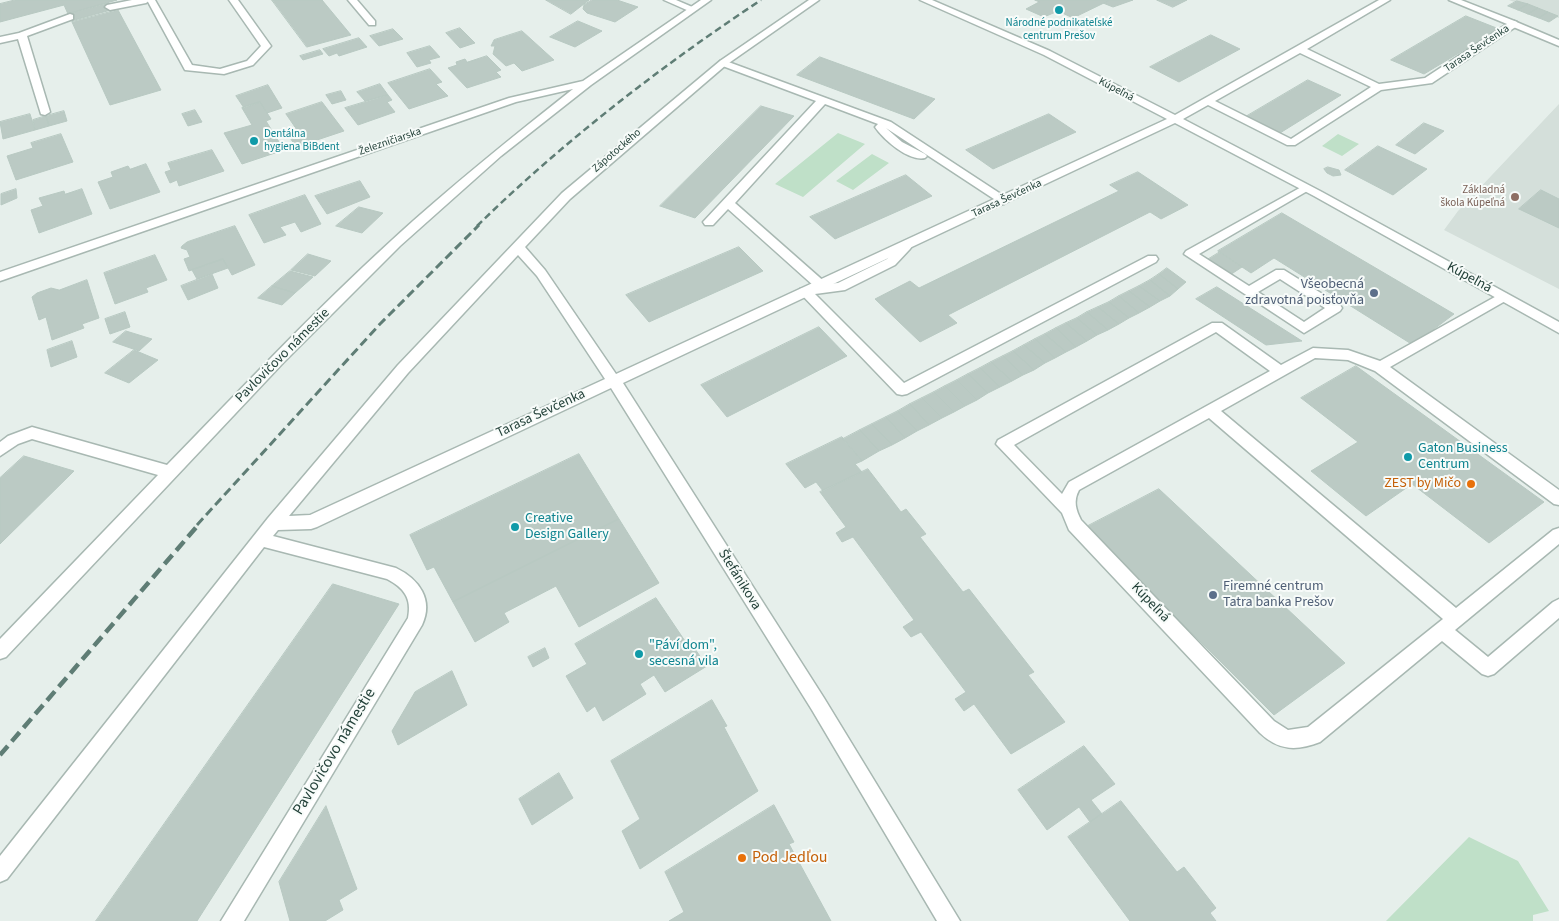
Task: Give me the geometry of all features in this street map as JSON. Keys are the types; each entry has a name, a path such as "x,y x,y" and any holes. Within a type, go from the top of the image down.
{"street":[{"path":"110,7 146,0"},
{"path":"151,0 188,68 220,72 250,63 266,46 233,0"},
{"path":"352,0 372,23"},
{"path":"668,0 692,9"},
{"name":"Železničiarska","path":"0,277 513,100 587,83 707,0"},
{"name":"Zápotockého","path":"518,247 566,196 673,103 723,63 816,0"},
{"name":"Kúpeľná","path":"924,0 986,25 1047,53 1305,188 1559,328"},
{"name":"Tarasa Ševčenka","path":"274,523 311,522 1004,200 1174,120 1386,0"},
{"name":"Tarasa Ševčenka","path":"1453,0 1514,24"},
{"path":"0,40 22,35 70,17"},
{"path":"1514,24 1559,43"},
{"name":"Tarasa Ševčenka","path":"1206,101 1291,143 1378,87 1428,81 1514,24"},
{"path":"22,35 45,112"},
{"path":"1299,49 1378,87"},
{"path":"723,63 877,121 884,134 899,145 920,156 946,162 1004,200"},
{"name":"Pavlovičovo námestie","path":"0,651 278,360 396,243 497,154 587,83"},
{"path":"709,222 823,100"},
{"path":"1249,292 1280,273 1334,308 1304,328 1190,254 1305,188"},
{"path":"728,203 821,285"},
{"path":"807,291 840,287 891,262 906,246"},
{"path":"0,872 274,523 403,369 518,247"},
{"name":"Štefánikova","path":"518,247 541,273 614,381 818,704 949,921"},
{"path":"807,291 902,390 986,344 1152,259"},
{"name":"Kúpeľná","path":"1380,367 1502,297"},
{"name":"Kúpeľná","path":"1280,371 1217,326 1003,444 1066,508 1075,525 1276,736 1289,741 1313,735 1559,535"},
{"path":"1066,508 1068,494 1074,486 1313,353 1342,353 1364,359 1380,367 1559,499"},
{"path":"1210,410 1456,619"},
{"path":"0,450 13,440 32,434 170,472"},
{"name":"Pavlovičovo námestie","path":"232,921 416,620 418,612 414,589 406,580 390,573 262,540"},
{"path":"1442,630 1488,668 1559,607"}],"shaded area":[{"path":"1509,0 1559,0 1559,18 1539,11"},
{"name":"Základná škola Kúpeľná","path":"1559,104 1559,289 1444,230 1458,211"}],"green space":[{"path":"838,133 865,144 803,197 775,184"},
{"path":"1338,134 1359,144 1342,156 1322,146"},
{"path":"872,154 889,163 853,190 836,181"},
{"path":"1469,837 1518,861 1549,911 1533,915 1533,921 1386,921"}],"building":[{"path":"15,0 117,0 68,14 64,5 0,22 0,4"},
{"path":"272,0 322,0 351,35 307,47"},
{"path":"546,0 589,0 571,14"},
{"path":"592,0 617,0 638,7 615,22 587,13 583,9 584,5"},
{"name":"Národné podnikateľské centrum Prešov","path":"1035,0 1108,1 1073,18 1058,11 1044,17 1026,9 1039,2"},
{"path":"1107,0 1133,0 1113,7 1103,3"},
{"path":"1157,0 1187,0 1173,7"},
{"path":"1517,1 1528,4 1518,10 1508,6"},
{"path":"108,3 111,10 71,21 68,14"},
{"path":"1528,4 1538,8 1528,14 1518,10"},
{"path":"1538,8 1548,12 1539,18 1528,14"},
{"path":"118,10 161,90 110,105 72,22"},
{"path":"1548,12 1558,16 1549,22 1539,18"},
{"path":"1466,16 1499,29 1424,74 1391,60"},
{"path":"578,21 602,31 575,47 550,37"},
{"path":"460,28 475,43 460,48 446,33"},
{"path":"393,29 403,39 379,46 370,36"},
{"path":"522,31 554,60 522,71 514,63 506,66 493,54 495,46 491,46 494,40"},
{"path":"1211,35 1240,49 1179,82 1150,67"},
{"path":"359,38 367,47 339,56 337,53 329,56 323,49"},
{"path":"430,46 440,57 429,60 431,63 417,67 407,53"},
{"path":"320,50 323,54 303,60 300,56"},
{"path":"487,56 501,70 496,72 501,77 467,88 448,68 457,65 456,62 465,59 467,62"},
{"path":"820,57 935,99 914,119 797,75"},
{"path":"430,69 442,82 436,84 448,96 409,109 388,83"},
{"path":"1308,80 1341,95 1280,133 1247,116"},
{"path":"380,84 388,95 365,101 357,92"},
{"path":"268,85 282,108 267,113 260,102 244,108 236,96"},
{"path":"341,91 346,100 332,104 326,95"},
{"path":"388,95 392,100 387,102 395,112 358,125 345,108"},
{"name":"Dentálna hygiena BiBdent","path":"260,102 271,119 266,121 284,150 242,164 224,133 252,125 242,108"},
{"path":"322,102 344,131 296,147 287,133 297,130 286,114"},
{"path":"761,106 794,116 695,218 660,206"},
{"path":"195,110 202,122 188,126 182,114"},
{"path":"64,111 67,121 49,126 46,116"},
{"path":"30,114 35,130 3,139 0,122"},
{"path":"1049,114 1076,132 993,169 966,150"},
{"path":"46,116 49,126 35,130 33,120"},
{"path":"1424,123 1444,131 1415,154 1396,145"},
{"path":"61,134 73,162 16,180 7,156 33,148 31,143"},
{"path":"1378,146 1427,169 1393,195 1345,170"},
{"path":"212,150 224,171 179,186 177,180 170,183 165,172 171,170 168,163"},
{"path":"146,164 160,192 110,209 98,182 113,177 111,172 128,166 130,169"},
{"path":"1328,167 1339,170 1341,175 1333,176 1327,173 1324,169"},
{"path":"1138,172 1188,205 1161,219 1150,212 948,315 957,323 920,342 875,299 910,281 919,288 1119,191 1110,185"},
{"path":"906,175 932,196 835,239 810,217"},
{"path":"360,181 370,197 327,214 315,196"},
{"path":"16,189 17,198 1,205 1,194"},
{"path":"82,189 92,214 39,233 31,210 43,206 39,198 64,191 65,194"},
{"path":"1541,190 1559,199 1559,228 1519,209"},
{"path":"305,195 321,224 301,232 295,222 280,227 286,235 264,243 249,215"},
{"path":"359,207 383,213 362,233 336,226"},
{"name":"Všeobecná zdravotná poisťovňa","path":"1282,213 1454,314 1413,345 1274,258 1251,273 1218,251"},
{"path":"235,226 255,265 232,275 223,259 189,271 184,259 190,257 187,250 181,248 182,246 187,242"},
{"path":"739,247 763,271 649,322 626,295"},
{"path":"1220,252 1242,267 1230,275 1207,260"},
{"path":"308,254 331,261 315,276 291,270"},
{"path":"155,255 167,280 146,288 148,292 115,304 104,273"},
{"path":"223,259 228,268 197,279 192,270"},
{"path":"1167,268 1186,282 1178,289 1159,274"},
{"path":"290,271 313,277 295,293 272,286"},
{"path":"212,274 218,288 188,300 181,286"},
{"path":"1159,274 1178,289 1170,296 1150,280"},
{"path":"87,280 99,318 82,324 84,328 52,340 46,317 39,320 32,297 51,288 59,290"},
{"path":"1150,280 1170,296 1160,301 1139,286"},
{"path":"272,286 295,293 282,305 258,298"},
{"path":"1139,286 1160,301 1150,307 1129,291"},
{"path":"1217,287 1302,341 1266,345 1196,299"},
{"path":"1129,291 1150,307 1139,313 1119,296"},
{"path":"1119,296 1139,313 1129,318 1109,302"},
{"path":"1109,302 1129,318 1119,324 1098,307"},
{"path":"1098,307 1119,324 1108,330 1087,312"},
{"path":"125,312 130,327 110,334 105,319"},
{"path":"1087,312 1108,330 1097,335 1077,318"},
{"path":"1077,318 1097,335 1087,341 1066,323"},
{"path":"1066,323 1087,341 1076,347 1056,328"},
{"path":"819,327 847,356 727,417 701,385"},
{"path":"1056,328 1076,347 1066,352 1045,334"},
{"path":"126,331 152,339 139,351 113,342"},
{"path":"1045,334 1066,352 1055,358 1035,339"},
{"path":"1035,339 1055,358 1045,363 1024,345"},
{"path":"72,341 77,357 51,367 47,350"},
{"path":"1024,345 1045,363 1034,370 1013,351"},
{"path":"134,350 158,360 129,383 105,373"},
{"path":"1013,351 1034,370 1023,375 1003,356"},
{"path":"1003,356 1023,375 1012,381 991,362"},
{"path":"991,362 1012,381 1000,387 980,368"},
{"name":"Gaton Business Centrum","path":"1356,366 1544,502 1489,543 1412,484 1366,516 1311,471 1358,442 1301,398"},
{"path":"980,368 1000,387 988,393 968,374"},
{"path":"968,374 988,393 977,400 957,380"},
{"path":"957,380 977,400 965,406 945,386"},
{"path":"945,386 965,406 954,412 934,392"},
{"path":"934,392 954,412 942,418 922,398"},
{"path":"922,398 942,418 929,425 910,404"},
{"path":"910,404 929,425 917,431 898,411"},
{"path":"898,411 917,431 905,438 886,417"},
{"path":"886,417 905,438 892,445 872,424"},
{"path":"872,424 892,445 879,451 860,430"},
{"path":"860,430 879,451 862,461 843,439"},
{"path":"842,437 862,461 855,464 862,472 823,491 816,482 805,488 786,464"},
{"name":"Creative Design Gallery","path":"579,454 619,519 453,602 434,567 427,570 410,535"},
{"path":"24,456 74,471 0,544 0,478"},
{"path":"868,469 901,512 906,509 926,534 920,537 963,592 969,589 1034,672 1028,675 1065,722 1011,754 974,704 964,711 955,699 966,692 921,632 911,637 903,627 914,620 853,537 842,542 836,533 846,527 820,492"},
{"name":"Firemné centrum Tatra banka Prešov","path":"1159,489 1345,663 1274,715 1086,527"},
{"path":"619,519 659,583 579,627 556,586 504,613 509,622 475,642 453,602"},
{"path":"333,584 399,604 197,921 96,921"},
{"name":"\"Páví dom\", secesná vila","path":"656,598 687,644 690,642 707,666 665,692 654,675 640,684 646,694 603,721 595,706 587,712 566,676 587,664 575,644"},
{"path":"545,648 549,658 533,667 528,657"},
{"path":"452,671 467,705 398,745 392,731 415,692"},
{"path":"712,700 727,726 724,727 758,791 640,869 622,831 640,819 611,761"},
{"path":"1084,746 1115,784 1091,800 1102,814 1090,822 1079,807 1047,830 1018,790"},
{"path":"559,773 573,798 532,825 519,799"},
{"path":"1121,801 1177,872 1184,867 1216,908 1210,913 1216,921 1130,921 1068,837"},
{"name":"Pod Jedľou","path":"774,805 794,842 789,844 831,921 669,921 684,912 665,872"},
{"path":"326,806 357,889 339,900 343,910 325,921 290,921 279,882"}],"railway":[{"path":"477,226 544,164 614,106 723,25 761,0"},
{"path":"197,525 380,324 479,225"},
{"path":"0,755 199,524"}],"place":[{"name":"Národné podnikateľské centrum Prešov","path":"1059,10"},
{"name":"Dentálna hygiena BiBdent","path":"254,141"},
{"name":"Základná škola Kúpeľná","path":"1515,197"},
{"name":"Všeobecná zdravotná poisťovňa","path":"1374,293"},
{"name":"Gaton Business Centrum","path":"1408,457"},
{"name":"ZEST by Mičo","path":"1471,484"},
{"name":"Creative Design Gallery","path":"515,527"},
{"name":"Firemné centrum Tatra banka Prešov","path":"1213,595"},
{"name":"\"Páví dom\", secesná vila","path":"639,654"},
{"name":"Pod Jedľou","path":"742,858"}]}
